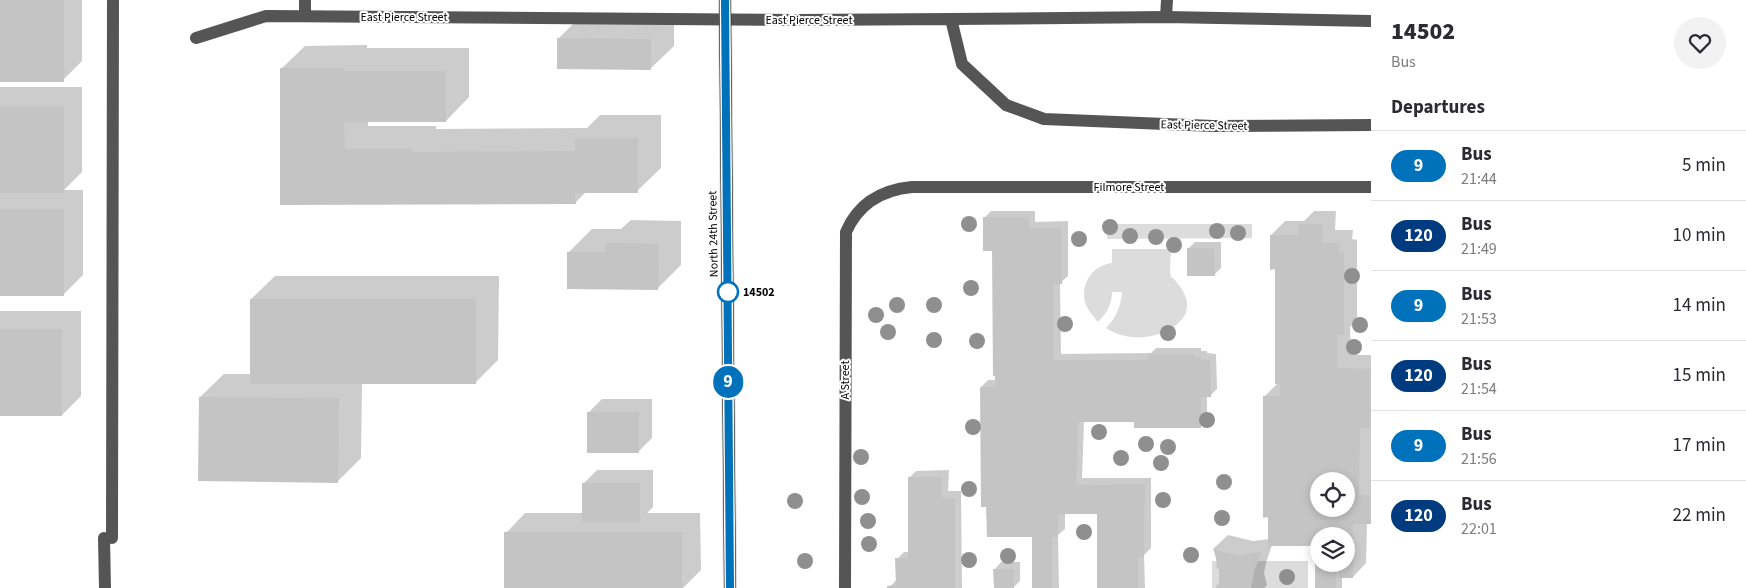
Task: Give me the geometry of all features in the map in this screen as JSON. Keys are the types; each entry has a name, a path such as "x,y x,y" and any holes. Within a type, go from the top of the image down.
{"main road":[{"name":"North 24th Street","path":"725,0 730,588"}],"street":[{"path":"105,588 108,538 113,0"},
{"path":"305,0 305,16"},
{"path":"1166,17 1167,0"},
{"name":"East Pierce Street","path":"196,38 266,16 726,20 951,19 962,64 1006,105 1044,120 1213,126 1371,125"},
{"path":"951,19 1166,17 1371,21"},
{"name":"Filmore Street","path":"888,191 900,188 942,187 1371,187"},
{"name":"A Street","path":"845,588 846,232 851,221 872,198 888,191"}],"shaded area":[{"path":"1107,224 1252,224 1252,238 1107,239"},
{"path":"1112,249 1171,249 1171,277 1181,289 1187,303 1186,313 1177,324 1164,332 1147,337 1130,337 1106,328 1117,312 1122,292 1112,292 1108,308 1098,322 1086,305 1084,291 1093,272 1112,263"},
{"path":"1212,561 1308,561 1308,588 1212,588"}],"building":[{"path":"0,0 64,0 64,82 0,82"},
{"path":"557,38 651,39 651,70 557,69"},
{"path":"280,68 344,68 344,71 446,71 446,122 344,122 345,149 413,149 413,152 575,151 575,138 638,138 638,193 575,193 576,204 280,205"},
{"path":"0,106 64,106 64,193 0,193"},
{"path":"0,209 64,209 64,296 0,296"},
{"path":"983,217 1029,217 1029,228 1061,228 1062,284 1054,284 1054,360 1148,360 1148,354 1194,354 1194,357 1200,357 1201,360 1210,360 1211,397 1201,397 1201,428 1134,428 1134,422 1078,422 1076,485 1145,484 1144,557 1138,557 1138,588 1097,588 1097,514 1058,514 1058,537 1052,537 1052,588 1032,588 1032,537 987,537 986,507 981,507 980,387 995,387 995,376 993,376 992,251 983,251"},
{"path":"1299,224 1323,224 1322,243 1340,243 1339,253 1344,253 1344,335 1337,335 1338,368 1371,369 1371,428 1360,428 1359,495 1371,495 1371,524 1353,524 1353,527 1310,527 1310,546 1268,546 1268,517 1263,518 1263,396 1280,396 1280,384 1275,384 1275,269 1270,270 1270,235 1298,235"},
{"path":"606,243 659,244 658,290 567,289 567,252 606,252"},
{"path":"1187,248 1214,248 1215,276 1187,276"},
{"path":"250,299 476,299 476,384 250,384"},
{"path":"0,329 62,329 62,416 0,416"},
{"path":"199,397 339,398 338,483 198,481"},
{"path":"587,412 639,412 639,453 587,453"},
{"path":"908,477 942,477 942,498 955,498 955,588 887,588 887,586 896,585 895,558 908,558"},
{"path":"582,483 640,483 640,522 582,522"},
{"path":"504,532 682,532 682,588 504,588"},
{"path":"1213,548 1239,555 1262,552 1255,568 1251,588 1216,588 1217,584 1219,585 1219,568 1217,569"},
{"path":"993,569 1014,569 1014,588 994,588"},
{"path":"1315,572 1336,572 1336,588 1315,588"},
{"path":"1339,572 1353,572 1353,578 1339,578"}],"bus line":[{"name":"9","path":"725,0 730,588"}],"place":[{"name":"14502","path":"728,292"}]}
